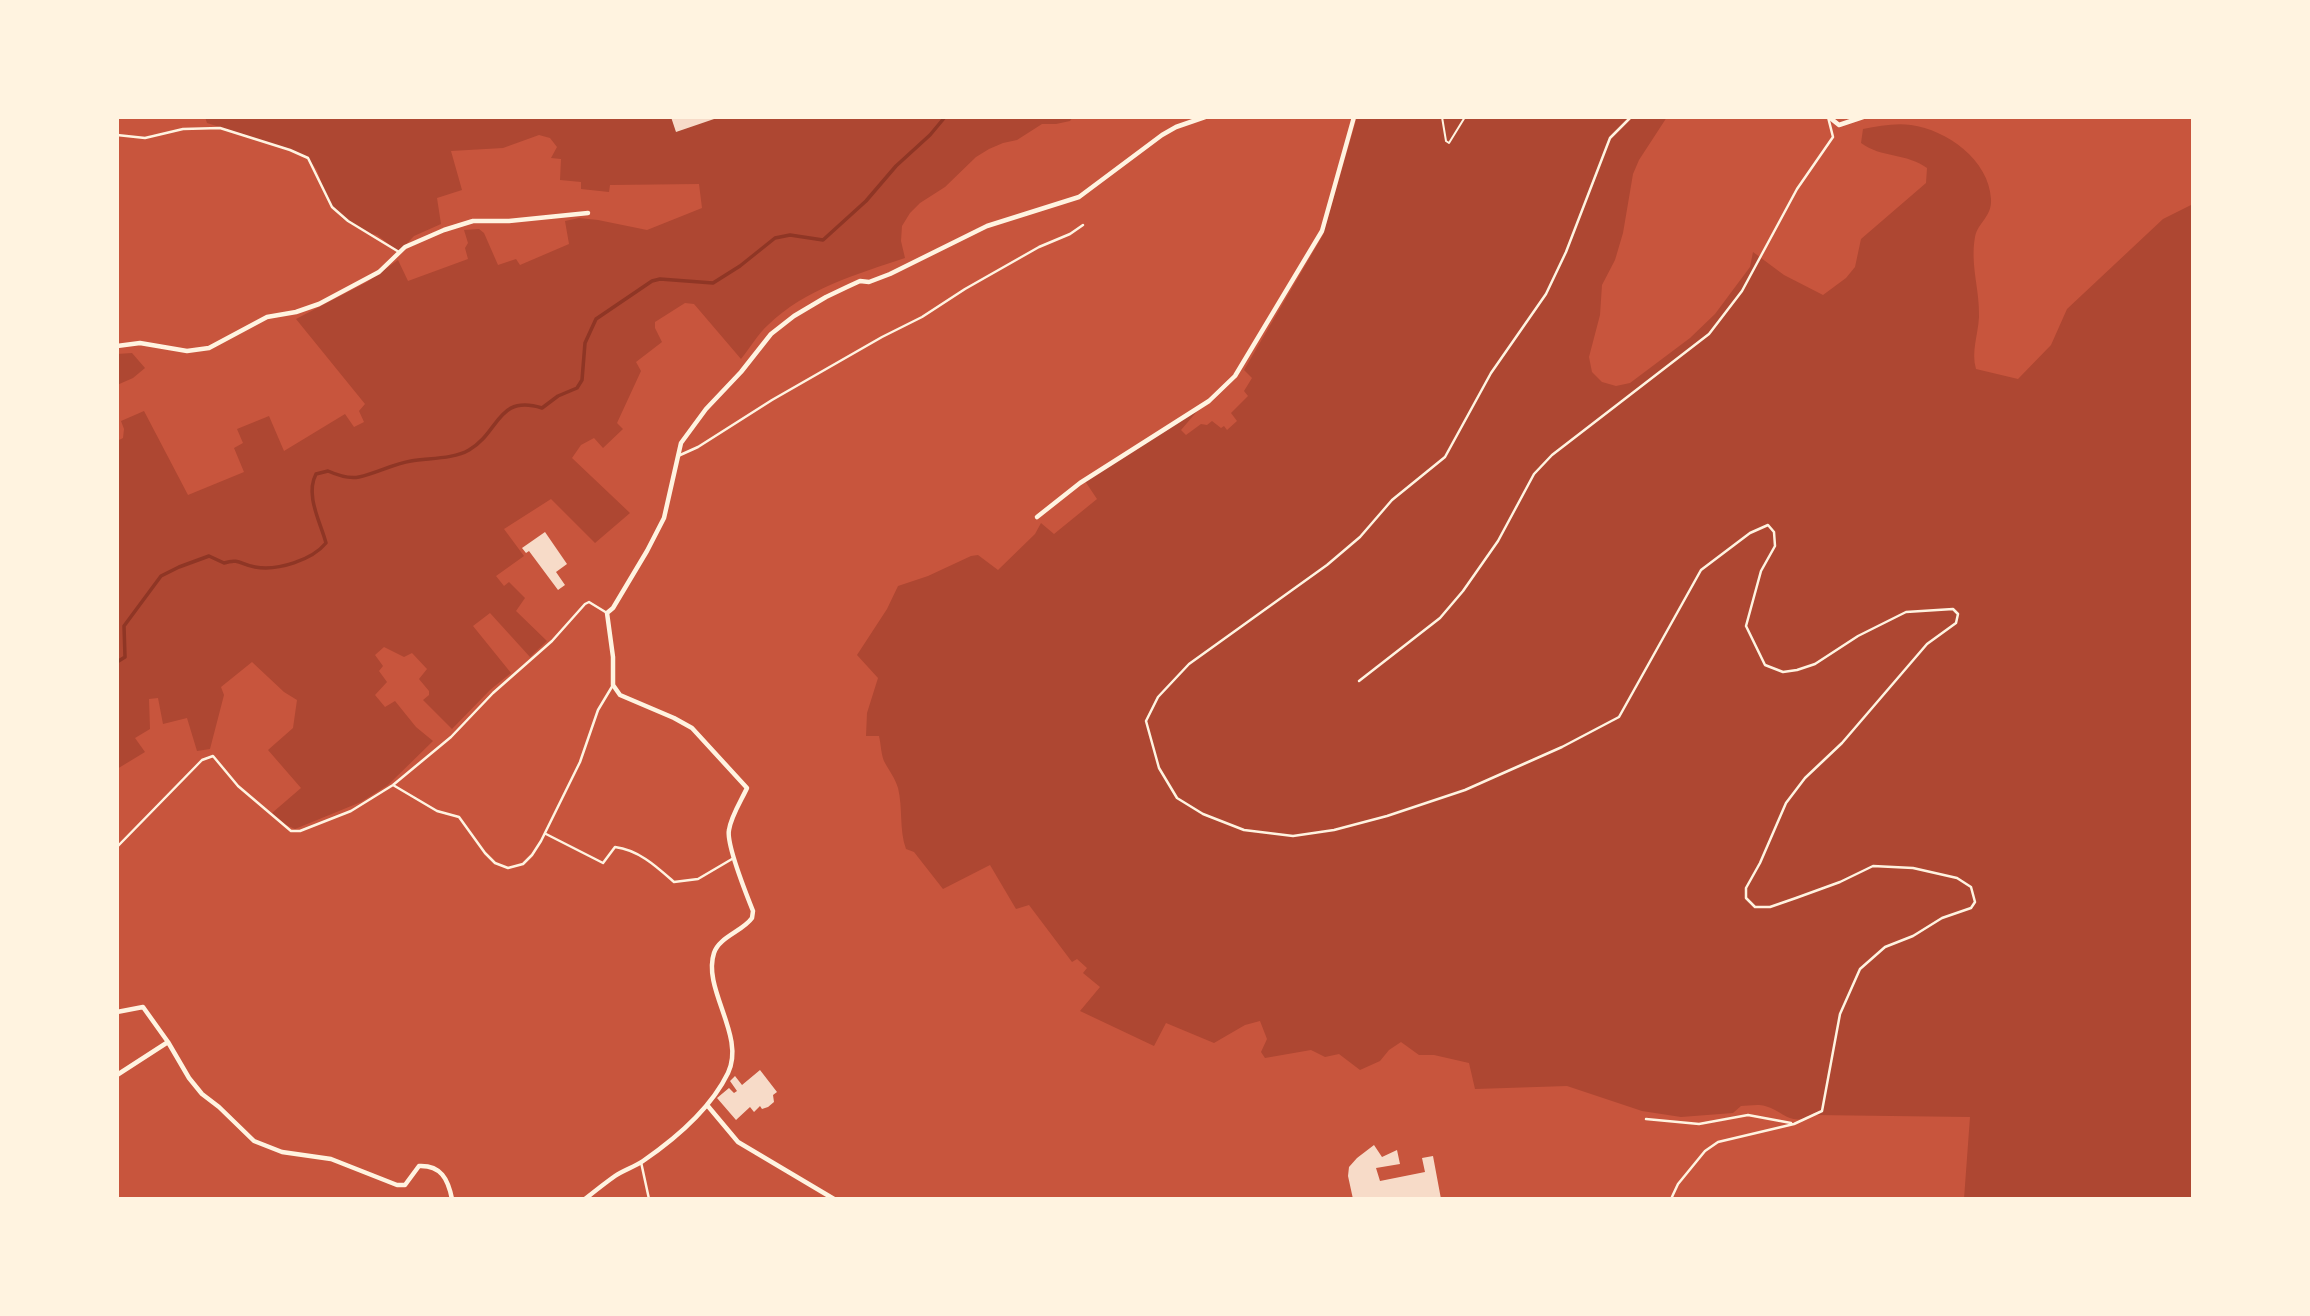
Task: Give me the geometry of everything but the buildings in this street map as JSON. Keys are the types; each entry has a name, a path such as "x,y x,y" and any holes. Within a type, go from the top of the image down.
{"street":[{"path":"585,1199 616,1175 641,1162 707,1105 729,1072 733,1056 731,1038 717,992 713,969 714,952 752,918 729,828 747,788 692,728 620,695 612,685 614,657 607,613 613,608 664,518 681,443 705,409 771,334 794,316 860,281 869,282 890,274 964,236 1079,197 1162,135 1205,117"},
{"path":"1037,517 1080,483 1209,401 1235,376 1322,231 1354,117"},
{"path":"1828,117 1839,125 1863,117"},
{"path":"117,346 140,343 187,351 209,348 267,317 296,312 319,304 379,272 405,247 427,236 473,220 509,220 588,213"},
{"path":"117,1012 144,1007 202,1094 254,1141 282,1152 331,1159 397,1185 405,1185 419,1166 429,1166 442,1173 449,1183 452,1199"},
{"path":"117,1075 168,1042"},
{"path":"707,1105 738,1142 834,1199"}],"lane":[{"path":"1631,117 1610,138 1566,252 1546,294 1491,373 1445,457 1392,500 1360,537 1327,565 1189,664 1158,697 1146,721 1159,768 1177,798 1203,814 1244,830 1293,836 1334,830 1387,816 1465,790 1562,747 1619,717 1701,570 1750,533 1768,524 1774,532 1774,546 1760,571 1746,625 1765,665 1783,671 1797,670 1815,664 1857,636 1906,612 1953,608 1958,614 1956,623 1927,644 1842,743 1805,778 1786,803 1771,840 1746,888 1746,898 1755,907 1770,907 1840,882 1873,866 1913,868 1957,878 1971,887 1975,902 1971,908 1942,918 1913,936 1885,947 1860,969 1840,1014 1822,1111 1794,1124 1718,1142 1678,1184 1671,1199"},
{"path":"1359,681 1440,618 1463,591 1498,541 1534,474 1552,455 1709,334 1742,291 1797,189 1833,137 1828,117"},
{"path":"117,135 145,138 183,129 220,128 290,150 308,158 332,207 348,221 399,252"},
{"path":"678,456 698,447 772,400 882,337 922,317 965,289 1083,225"},
{"path":"117,846 202,760 212,756 238,786 291,831 300,831 351,811 393,785 451,737 493,692 552,641 585,604 589,602 607,613"},
{"path":"393,785 437,811 459,817 495,863 508,868 523,864 532,855 545,833 580,762 598,710 612,685"},
{"path":"545,833 603,863 615,847 623,848 652,862 674,882 698,879 735,857"},
{"path":"1646,1119 1699,1124 1748,1115 1794,1124"},
{"path":"641,1162 649,1199"}],"path":[{"path":"1442,117 1446,141 1449,143 1465,117"}],"shaded area":[{"path":"205,117 1073,117 1070,121 1042,124 1017,140 1003,143 976,157 945,187 910,213 902,226 901,241 905,258 832,284 798,302 764,329 741,359 694,304 685,303 655,322 662,342 636,362 641,371 617,423 623,429 603,448 594,438 581,445 572,458 630,513 595,543 551,499 504,529 524,556 496,576 504,586 509,582 525,598 516,611 547,641 530,657 490,613 473,626 511,673 490,690 452,729 423,700 429,695 429,691 419,679 427,669 412,653 404,657 384,647 375,655 383,666 379,671 387,682 375,695 385,707 395,701 416,727 433,741 388,785 361,802 295,829 272,813 301,788 268,750 293,728 297,700 284,692 252,662 221,687 224,695 210,749 197,751 187,718 163,724 158,698 149,699 150,729 135,738 145,752 117,769 117,441 123,438 121,421 144,411 188,495 244,472 234,448 243,443 237,429 269,416 284,451 345,414 354,427 364,422 359,411 365,404 296,319 367,282 398,260 408,281 468,259 465,248 468,243 464,230 479,229 484,233 498,265 516,259 520,265 569,244 565,221 579,218 598,220 647,230 702,208 699,184 610,185 609,192 581,189 581,182 560,180 561,159 551,158 557,147 550,138 539,135 503,148 451,151 462,190 437,198 441,224 414,236 399,252 377,235 366,233 343,219 332,207 317,170 308,158 283,147 207,123"},
{"path":"1357,117 1667,117 1633,174 1623,233 1615,260 1602,285 1600,315 1589,357 1592,372 1602,382 1616,386 1630,383 1690,338 1715,314 1750,267 1753,252 1784,275 1823,295 1846,278 1855,267 1861,239 1926,183 1927,168 1911,160 1869,148 1861,143 1863,129 1899,124 1925,128 1952,140 1964,149 1983,172 1991,205 1977,232 1974,247 1979,317 1974,350 1976,369 2018,379 2051,345 2067,309 2163,219 2193,204 2193,1199 1964,1199 1970,1117 1814,1115 1799,1120 1756,1105 1741,1106 1733,1113 1681,1117 1642,1111 1567,1086 1475,1089 1469,1063 1434,1055 1419,1055 1401,1042 1389,1050 1380,1061 1360,1070 1339,1054 1325,1057 1311,1050 1265,1058 1261,1052 1267,1039 1260,1021 1245,1025 1214,1043 1166,1023 1154,1046 1080,1011 1100,987 1083,973 1087,968 1077,959 1072,962 1029,905 1016,909 990,865 943,889 914,852 906,849 897,784 884,760 879,736 866,736 867,713 878,678 857,655 887,609 898,586 928,576 971,556 978,555 998,570 1035,534 1041,523 1054,534 1097,499 1085,481 1199,409 1181,430 1186,435 1201,424 1207,425 1212,421 1227,430 1237,421 1231,413 1248,396 1244,391 1252,378 1244,370 1323,235"},
{"path":"132,353 145,368 133,378 117,385 117,354"}],"waterway":[{"path":"117,662 125,657 124,626 161,576 209,556 224,563 237,562 264,568 284,566 312,554 326,543 313,499 316,474 328,471 347,477 359,477 404,462 449,457 469,450 507,410 527,405 542,408 558,396 577,388 582,380 585,343 596,319 652,281 660,279 713,283 740,266 775,238 790,235 823,240 866,201 896,166 930,135 945,117"}]}
